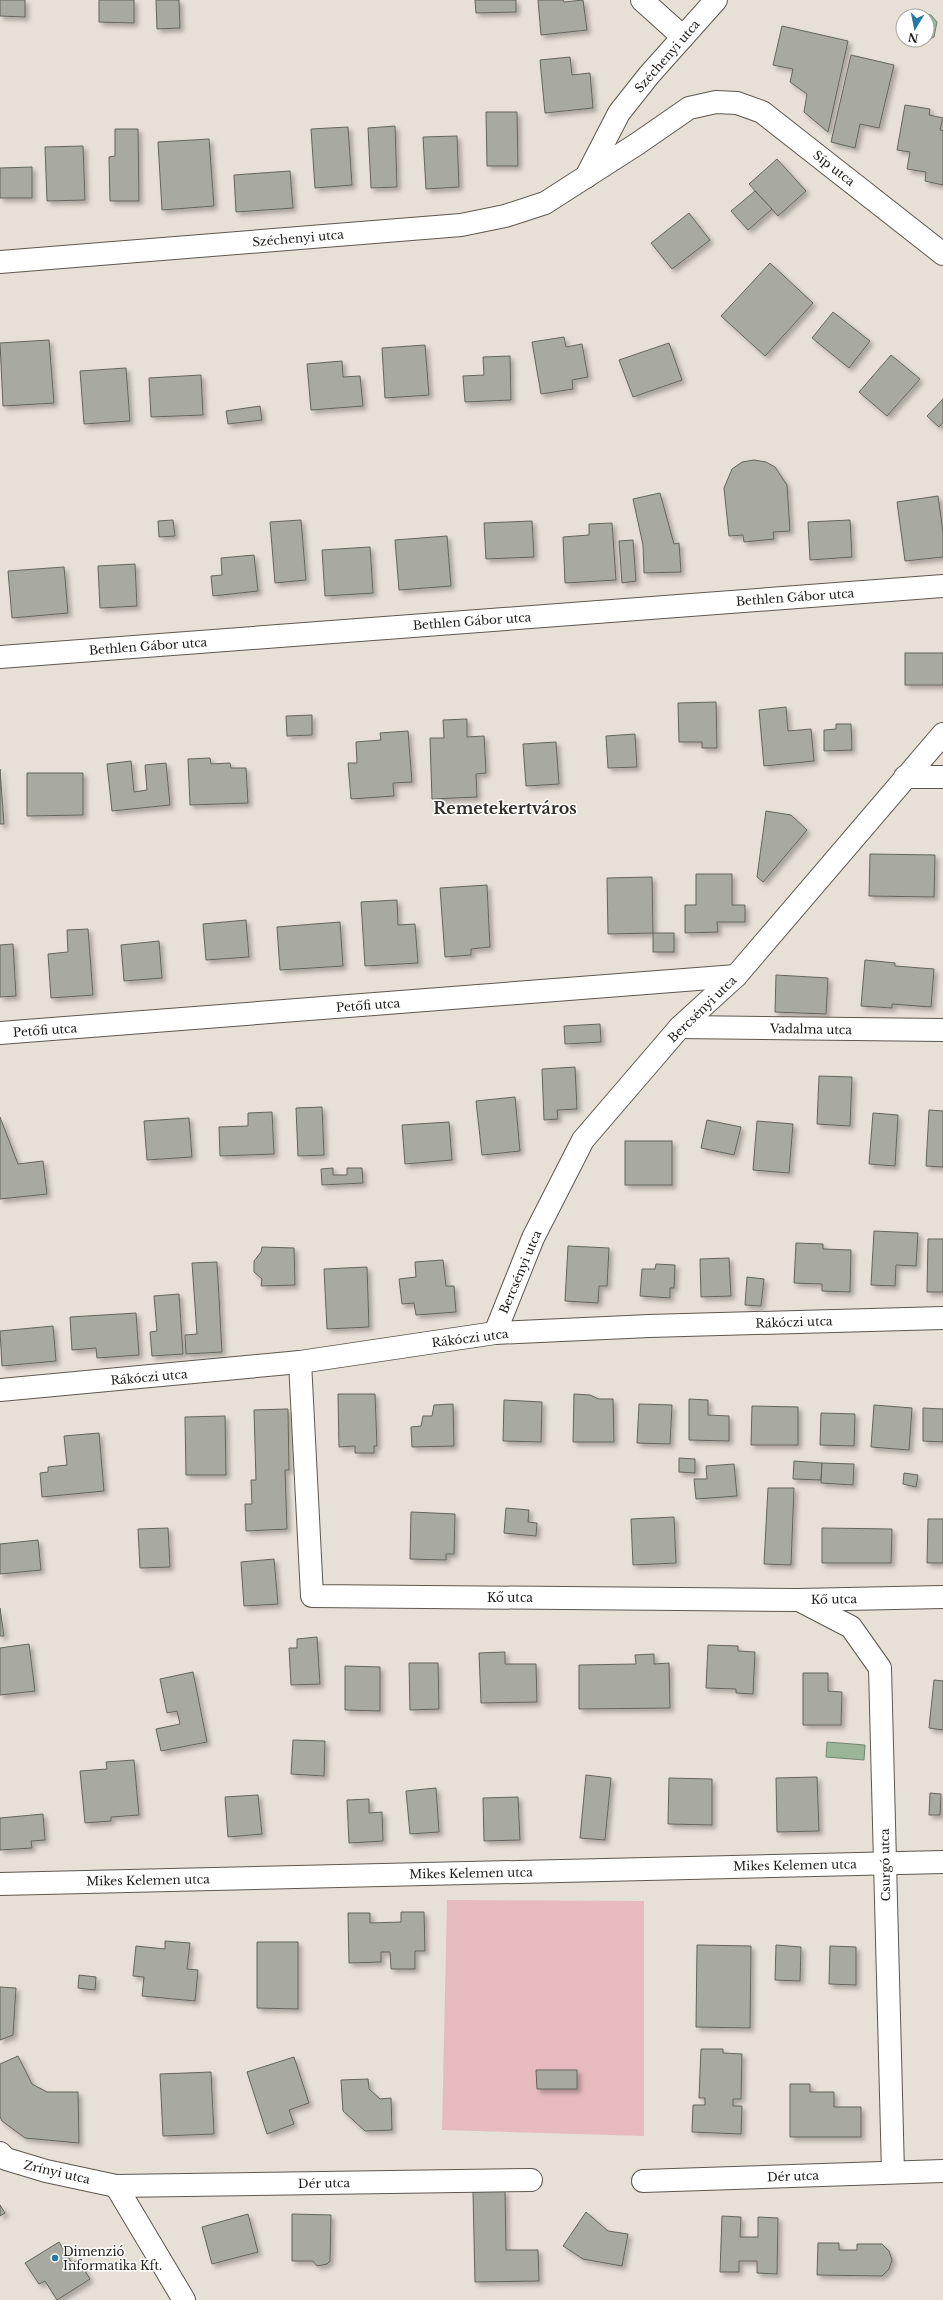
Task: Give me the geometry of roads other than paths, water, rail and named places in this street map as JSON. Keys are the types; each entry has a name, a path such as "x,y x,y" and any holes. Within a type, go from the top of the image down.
{"street":[{"path":"642,0 682,37"},
{"name":"Széchenyi utca","path":"586,177 619,113 682,37 716,0"},
{"name":"Széchenyi utca","path":"0,262 461,225 505,216 545,203 637,144 689,108 716,102"},
{"name":"Síp utca","path":"716,102 737,103 762,112 943,254"},
{"path":"619,113 617,130 624,140 637,144"},
{"name":"Bethlen Gábor utca","path":"0,657 943,586"},
{"name":"Bercsényi utca","path":"495,1333 533,1238 583,1140 680,1027 736,976 943,734"},
{"path":"905,778 943,777"},
{"name":"Petőfi utca","path":"0,1033 736,976"},
{"name":"Vadalma utca","path":"680,1027 943,1030"},
{"name":"Rákóczi utca","path":"0,1390 300,1362 495,1333 657,1326 943,1318"},
{"name":"Kő utca","path":"300,1362 312,1596 798,1600 943,1597"},
{"name":"Csurgó utca","path":"798,1600 851,1627 880,1668 893,2172"},
{"name":"Mikes Kelemen utca","path":"0,1884 943,1862"},
{"name":"Zrínyi utca","path":"0,2153 6,2160 46,2171 116,2186"},
{"name":"Dér utca","path":"643,2181 943,2171"},
{"name":"Dér utca","path":"116,2186 531,2180"},
{"path":"116,2186 184,2300"}],"place":[{"name":"Dimenzió Informatika Kft.","path":"55,2258"}],"district":[{"name":"Remetekertváros","path":"505,808"}]}
